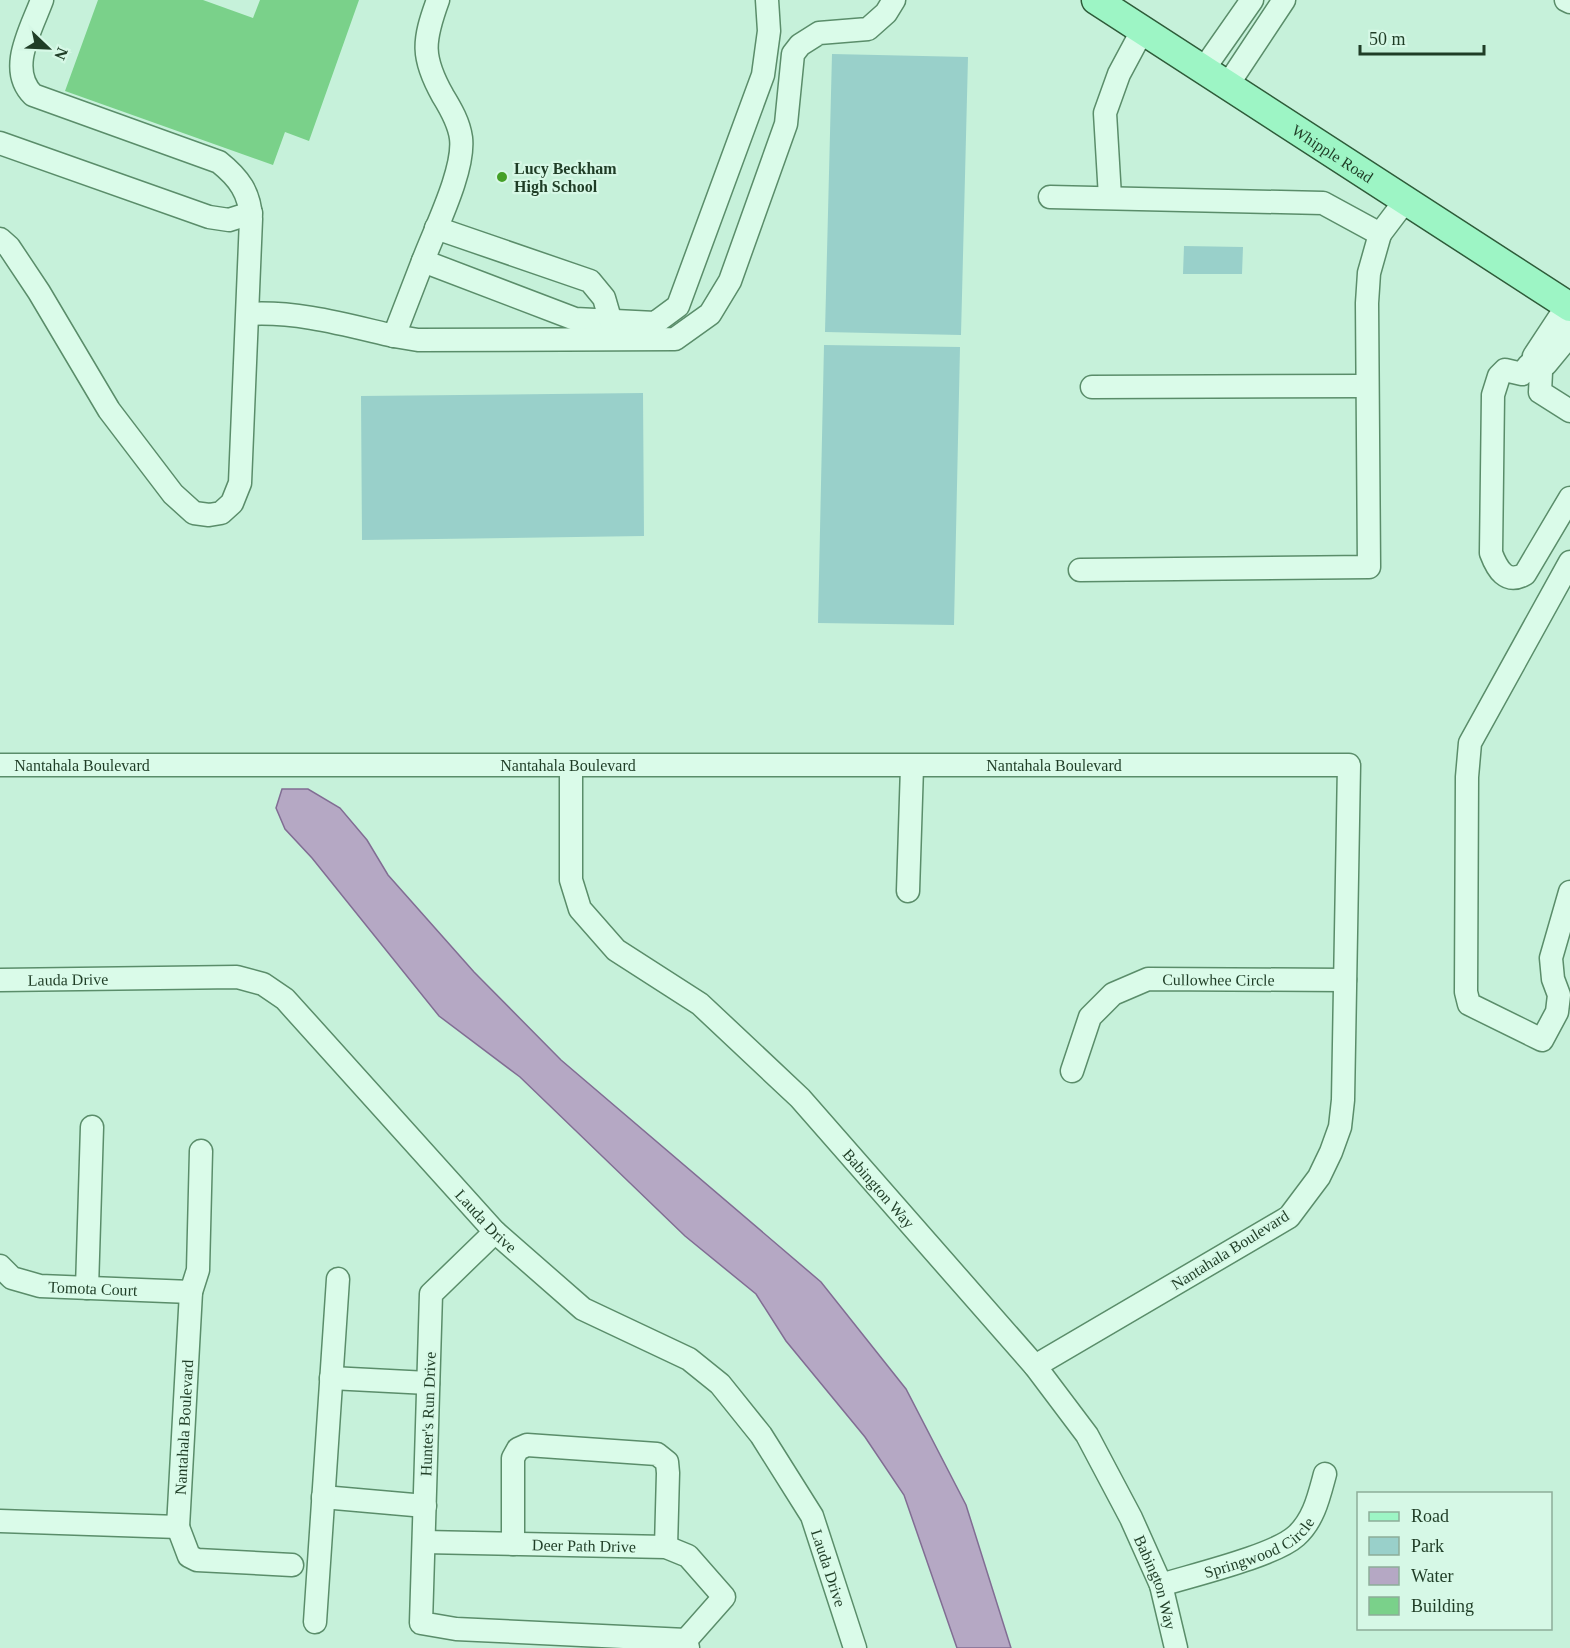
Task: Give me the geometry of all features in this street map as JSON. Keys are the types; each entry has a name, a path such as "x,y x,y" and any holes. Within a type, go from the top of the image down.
{"main road":[{"name":"Whipple Road","path":"1096,0 1570,307"}],"street":[{"path":"0,239 9,247 39,292 109,410 173,494 194,513 209,515 221,513 232,503 240,483 251,213 246,190 235,174 219,162 33,95 24,85 20,64 42,0"},
{"path":"394,336 461,161 461,138 455,116 435,83 424,50 428,27 438,0"},
{"path":"248,314 310,316 418,340 675,339 710,314 730,281 786,124 793,54 800,45 819,33 868,29 886,13 894,0"},
{"path":"1203,70 1252,0"},
{"path":"1227,86 1284,0"},
{"path":"423,261 575,319 655,323 678,306 693,273 763,75 769,31 763,1"},
{"path":"1110,196 1105,113 1119,74 1142,31"},
{"path":"0,143 209,217 229,220 251,213"},
{"path":"1050,197 1110,196 1323,203 1380,234"},
{"path":"1080,570 1369,567 1366,386 1369,273 1380,234 1405,201"},
{"path":"436,228 590,281 604,298 611,322"},
{"path":"1570,317 1559,318 1534,356 1541,372 1540,392 1570,411"},
{"path":"1570,334 1546,364 1529,365 1522,374 1505,370 1499,376 1493,395 1491,554 1497,570 1506,577 1517,578 1525,574 1570,498"},
{"path":"1092,387 1366,386"},
{"path":"1570,562 1561,599 1470,743 1467,777 1466,1000 1474,1008 1542,1040 1557,1012 1558,995 1553,980 1551,958 1570,893"},
{"name":"Nantahala Boulevard","path":"0,765 571,767 1349,765 1343,1100 1340,1128 1319,1177 1288,1217 1035,1366"},
{"name":"Babington Way","path":"571,767 571,880 580,909 594,928 616,950 700,1004 800,1098 1035,1366 1087,1435 1131,1518 1161,1585 1176,1648"},
{"path":"908,891 912,767"},
{"name":"Lauda Drive","path":"0,980 237,977 263,984 285,999 495,1232 583,1309 689,1359 720,1384 761,1435 812,1516 855,1648"},
{"name":"Cullowhee Circle","path":"1072,1071 1090,1017 1113,994 1148,979 1345,980"},
{"path":"87,1288 92,1127"},
{"name":"Nantahala Boulevard","path":"178,1527 191,1292 198,1270 201,1151"},
{"name":"Hunter's Run Drive","path":"495,1232 431,1294 421,1623 456,1629 687,1644"},
{"name":"Tomota Court","path":"0,1266 12,1278 40,1286 191,1292"},
{"path":"315,1622 338,1279"},
{"path":"331,1378 428,1383"},
{"path":"513,1544 513,1458 518,1449 527,1445 657,1454 667,1462 666,1547"},
{"name":"Springwood Circle","path":"1161,1585 1271,1550 1296,1536 1315,1510 1325,1474"},
{"path":"323,1497 425,1506"},
{"path":"0,1521 178,1527 189,1556 197,1560 292,1565"},
{"name":"Deer Path Drive","path":"424,1542 666,1547 688,1556 724,1597 687,1644"}],"green space":[{"path":"832,54 968,57 961,335 825,332"},
{"path":"1184,246 1243,247 1242,274 1183,274"},
{"path":"824,345 960,347 954,625 818,623"},
{"path":"643,393 644,536 362,540 361,396"}],"water":[{"path":"282,789 308,789 340,808 367,840 388,875 474,972 561,1060 821,1282 906,1389 966,1505 1011,1648 957,1648 904,1495 865,1437 786,1341 756,1294 685,1236 520,1077 439,1016 312,858 285,829 276,808"}],"building":[{"path":"98,0 203,0 253,18 260,0 359,0 309,141 285,132 273,165 65,91"}],"place":[{"name":"Lucy Beckham High School","path":"502,177"}]}
